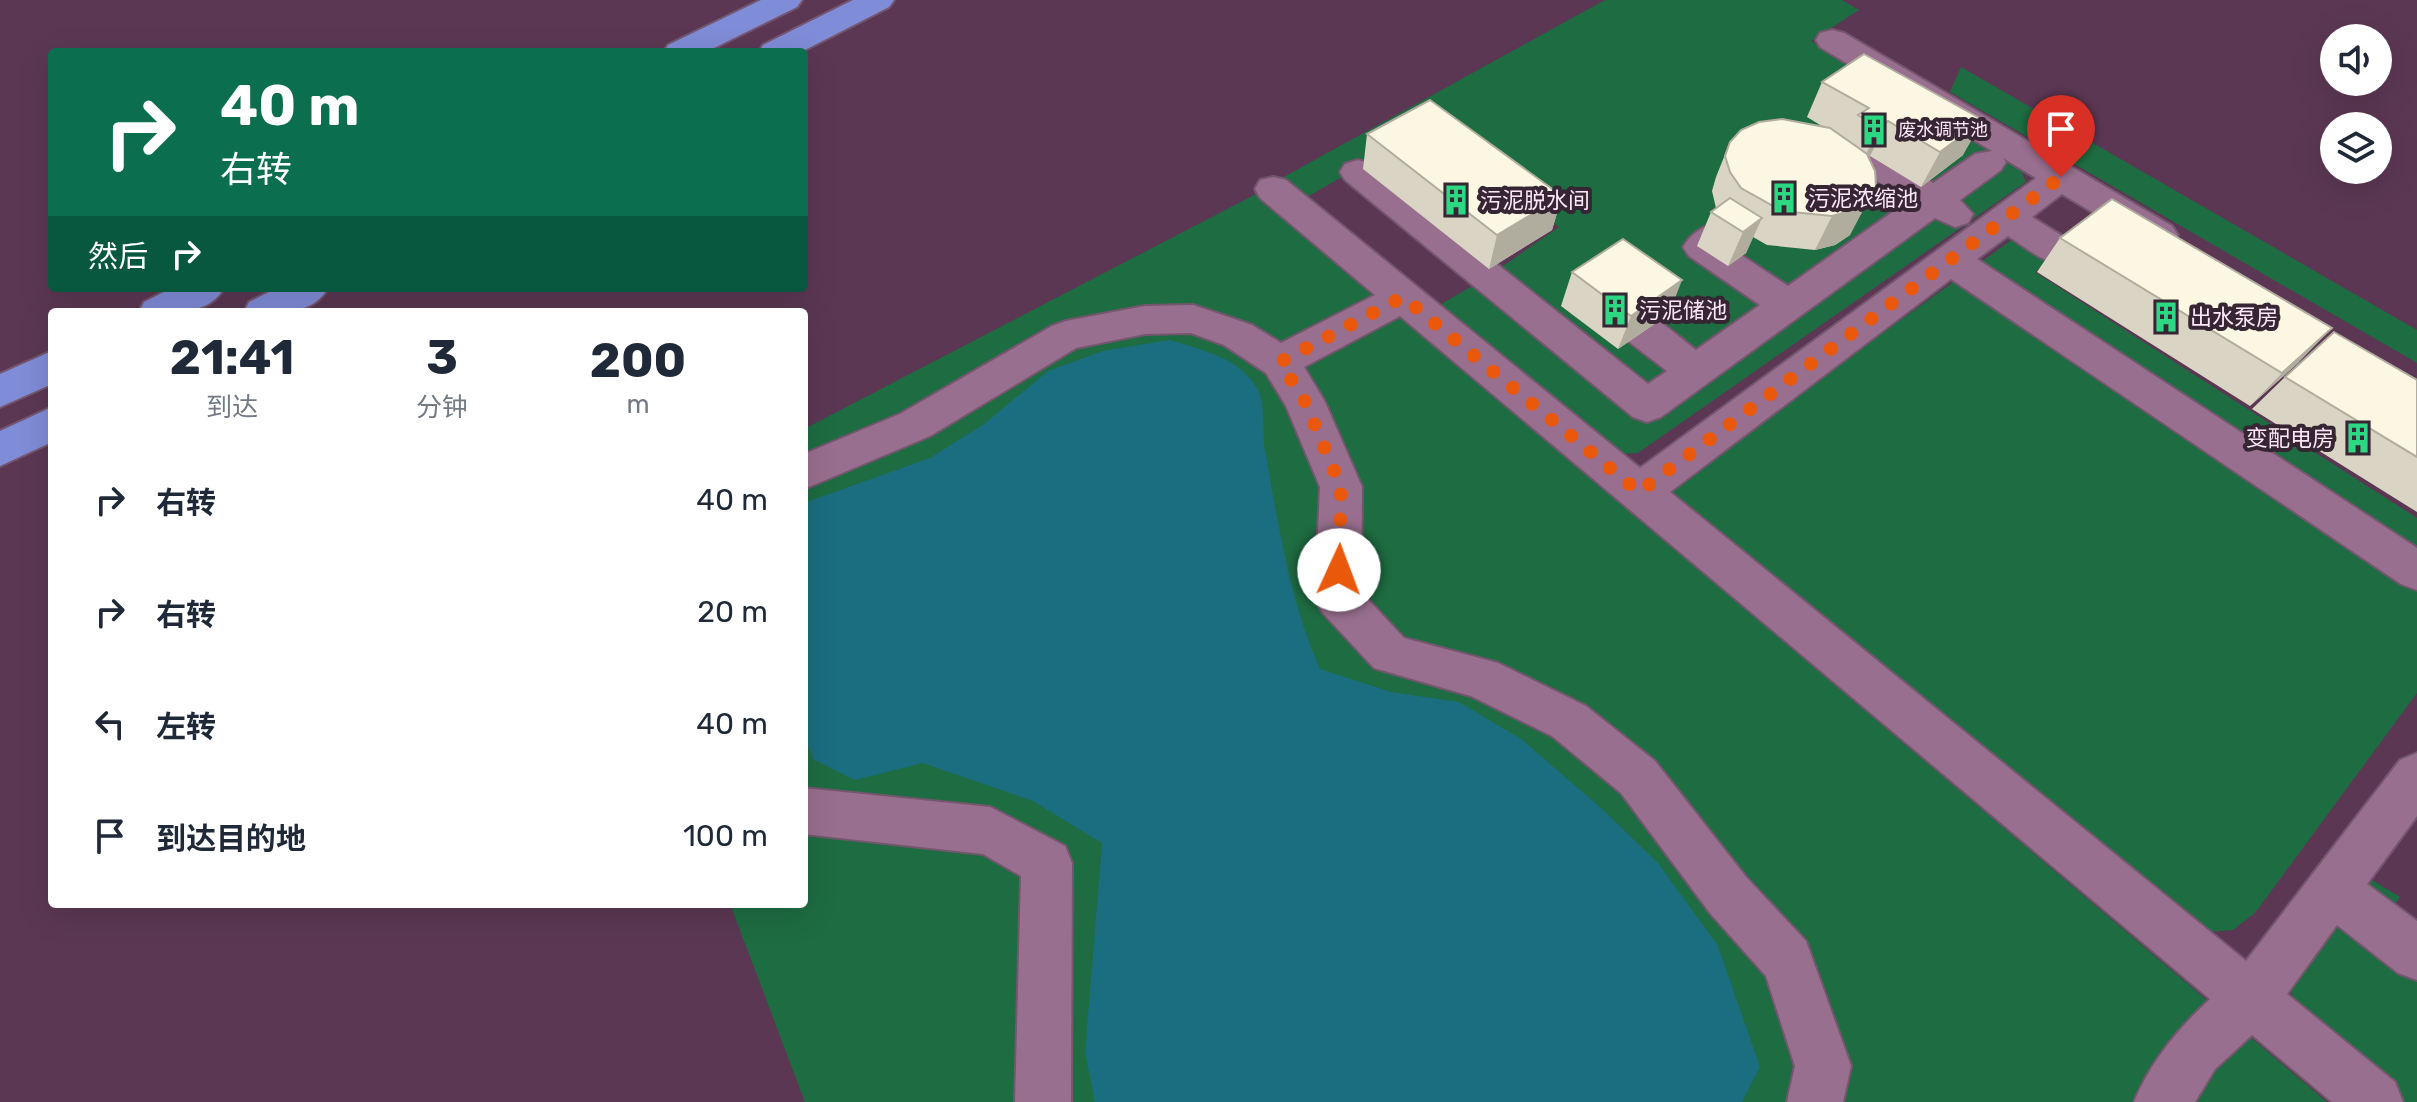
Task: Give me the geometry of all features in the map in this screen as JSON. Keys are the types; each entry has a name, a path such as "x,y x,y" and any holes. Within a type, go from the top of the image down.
{"highway":[{"path":"688,48 786,0"},
{"path":"783,48 878,0"},
{"path":"166,308 197,292"},
{"path":"271,308 301,292"},
{"path":"0,392 48,368"},
{"path":"0,450 48,425"}],"street":[{"path":"1832,40 1881,72 2185,250"},
{"path":"1870,160 1934,201 2062,253"},
{"path":"1358,172 1647,406 1788,305 1864,240 1934,201 1988,162"},
{"path":"1639,492 2061,177"},
{"path":"1273,189 2375,1102"},
{"path":"1718,200 1737,244 1788,305"},
{"path":"1803,249 1864,240"},
{"path":"1280,362 1396,292 1453,249"},
{"path":"1950,260 2417,571"},
{"path":"808,470 915,425 1066,336 1145,320 1193,319 1238,335 1280,362 1305,402 1341,487 1338,598 1390,654 1481,678 1569,721 1638,777 1728,895 1787,960 1823,1066 1815,1102"},
{"path":"1633,324 1696,371"},
{"path":"2162,1102 2196,1050 2250,999 2417,776"},
{"path":"808,811 990,831 1047,863 1043,1102"},
{"path":"2332,889 2417,954"}],"green space":[{"path":"1605,0 1842,0 1859,10 1811,41 2015,158 2026,182 1638,453 1617,454 1433,309 1487,277 1559,227 1428,128 1307,197 1280,179"},
{"path":"1961,67 2417,330 2417,363 1950,92"},
{"path":"1256,194 2327,1102 805,1102 732,908 808,908 808,427"},
{"path":"2013,239 2049,260 2035,272 2417,518 2417,693 2255,913 2233,930 2209,932 1670,499 1676,482"},
{"path":"2367,877 2400,897 2375,932 2417,965 2417,1102 2403,1102 2318,1033 2294,999 2288,980"}],"water":[{"path":"1170,340 1220,357 1251,379 1262,403 1265,451 1286,562 1300,616 1320,669 1391,692 1459,702 1521,739 1600,807 1658,863 1718,946 1760,1067 1742,1102 1095,1102 1085,1052 1102,843 1033,801 923,763 855,780 813,759 808,745 808,502 930,458 984,424 1048,371 1103,351"}],"building":[{"path":"1864,54 1983,120 1940,152 1888,121 1879,128 1858,115 1869,108 1822,82"},
{"path":"1430,100 1562,196 1497,235 1367,134"},
{"path":"1782,119 1830,128 1867,154 1875,171 1876,186 1868,200 1853,210 1832,216 1782,211 1741,188 1730,172 1725,156 1730,142 1741,130 1759,122"},
{"path":"1730,198 1762,218 1743,232 1711,212"},
{"path":"2112,199 2332,328 2282,373 2060,238"},
{"path":"1623,239 1682,280 1631,316 1572,272"},
{"path":"2334,332 2417,380 2417,457 2285,377"}],"place":[{"name":"废水调节池","path":"1874,130"},
{"name":"污泥浓缩池","path":"1784,198"},
{"name":"污泥脱水间","path":"1456,200"},
{"name":"污泥储池","path":"1615,310"},
{"name":"出水泵房","path":"2166,317"},
{"name":"变配电房","path":"2358,438"}],"route":[{"path":"1339,570 1341,487 1305,402 1280,362 1403,297 1639,492 2061,177"}]}
